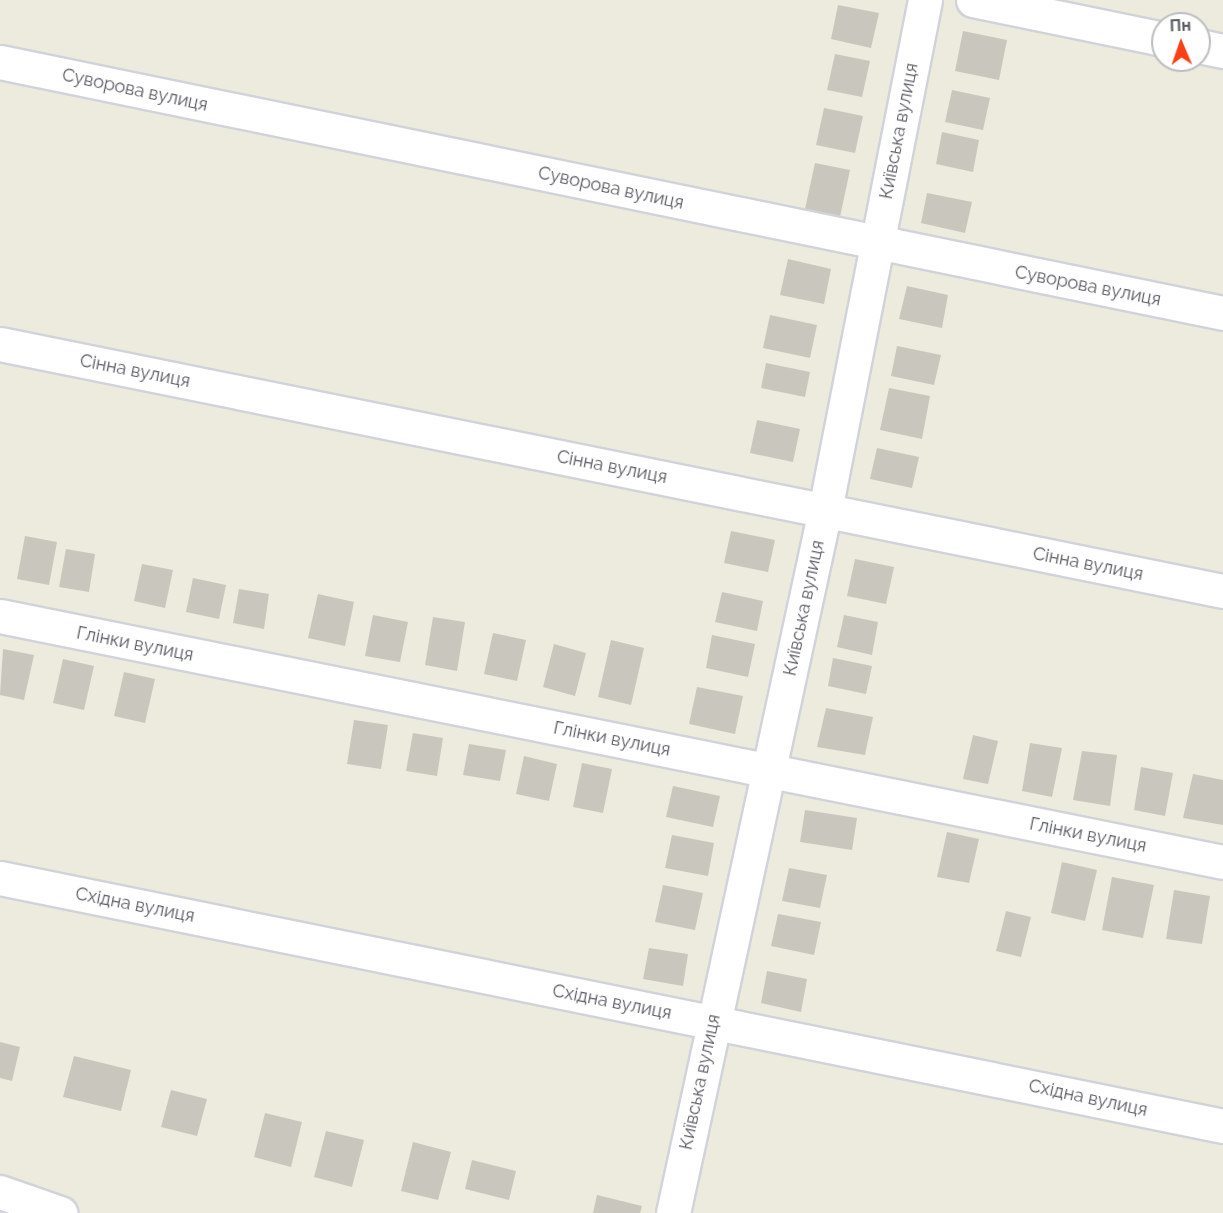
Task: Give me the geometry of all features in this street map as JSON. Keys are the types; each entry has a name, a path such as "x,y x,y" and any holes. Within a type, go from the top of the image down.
{"street":[{"name":"Київська вулиця","path":"673,1213 825,510 925,0"},
{"path":"973,0 1151,37"},
{"name":"Суворова вулиця","path":"0,62 1223,313"},
{"name":"Сінна вулиця","path":"0,344 1223,591"},
{"name":"Глінки вулиця","path":"0,616 1223,862"},
{"name":"Східна вулиця","path":"0,878 1223,1126"},
{"path":"0,1192 60,1213"}],"building":[{"path":"838,5 879,13 871,48 831,39"},
{"path":"963,31 1007,40 999,80 955,71"},
{"path":"835,54 870,61 862,97 827,90"},
{"path":"952,90 990,98 983,130 945,122"},
{"path":"824,108 863,116 855,153 816,145"},
{"path":"942,132 979,140 973,172 936,164"},
{"path":"815,163 850,170 840,217 805,209"},
{"path":"927,193 972,202 965,233 921,223"},
{"path":"788,259 831,269 824,304 780,295"},
{"path":"907,286 948,295 942,328 899,319"},
{"path":"770,315 817,325 810,358 763,348"},
{"path":"897,346 941,355 934,385 891,376"},
{"path":"766,363 810,372 805,397 761,388"},
{"path":"889,388 930,396 922,439 880,430"},
{"path":"757,420 800,429 793,462 750,453"},
{"path":"877,448 919,457 912,488 870,479"},
{"path":"731,531 775,540 768,572 724,563"},
{"path":"25,536 57,542 49,585 17,579"},
{"path":"66,549 95,554 89,592 59,587"},
{"path":"855,559 894,567 886,604 847,596"},
{"path":"142,564 173,570 165,608 134,601"},
{"path":"193,578 226,585 219,619 186,612"},
{"path":"239,589 269,594 264,629 233,623"},
{"path":"722,592 763,601 757,631 715,622"},
{"path":"318,594 354,602 345,646 308,638"},
{"path":"373,615 408,622 400,662 365,656"},
{"path":"844,615 878,622 872,655 837,647"},
{"path":"433,617 465,622 457,671 425,665"},
{"path":"493,633 526,640 517,681 484,674"},
{"path":"712,635 755,644 748,677 706,668"},
{"path":"611,640 644,648 631,705 598,697"},
{"path":"554,644 586,653 575,696 543,687"},
{"path":"3,649 34,655 24,700 0,695"},
{"path":"833,658 872,666 866,694 828,686"},
{"path":"63,659 94,666 84,710 53,703"},
{"path":"124,672 155,679 145,723 114,716"},
{"path":"697,687 743,696 735,734 689,724"},
{"path":"826,708 873,717 865,755 817,747"},
{"path":"354,720 388,725 381,769 347,764"},
{"path":"413,733 443,738 437,776 406,771"},
{"path":"973,735 998,741 988,784 963,779"},
{"path":"1030,743 1062,748 1052,797 1022,791"},
{"path":"469,744 506,750 500,781 463,775"},
{"path":"1082,751 1117,755 1110,806 1073,800"},
{"path":"524,756 557,764 549,801 516,794"},
{"path":"582,763 612,769 603,813 573,807"},
{"path":"1141,767 1173,773 1165,816 1134,810"},
{"path":"1193,774 1223,780 1223,825 1183,818"},
{"path":"673,786 720,796 713,827 666,817"},
{"path":"805,810 857,818 852,850 800,842"},
{"path":"947,832 979,839 969,883 937,877"},
{"path":"672,835 714,843 708,876 665,868"},
{"path":"1062,862 1097,870 1085,921 1051,913"},
{"path":"789,868 827,875 820,908 782,901"},
{"path":"1112,877 1154,885 1143,938 1102,930"},
{"path":"663,885 703,893 695,930 655,922"},
{"path":"1174,890 1210,896 1202,944 1166,939"},
{"path":"1006,911 1031,917 1021,957 996,951"},
{"path":"778,914 821,922 814,955 771,946"},
{"path":"649,948 688,954 683,986 643,979"},
{"path":"767,971 807,979 801,1012 761,1003"},
{"path":"0,1042 20,1047 12,1081 0,1078"},
{"path":"74,1056 131,1070 121,1111 63,1097"},
{"path":"171,1090 207,1099 197,1136 161,1127"},
{"path":"265,1113 302,1122 291,1167 254,1157"},
{"path":"326,1131 364,1140 352,1187 314,1177"},
{"path":"413,1142 451,1152 438,1200 401,1191"},
{"path":"472,1160 516,1171 509,1200 465,1189"},
{"path":"597,1195 642,1206 640,1213 593,1213"}]}
